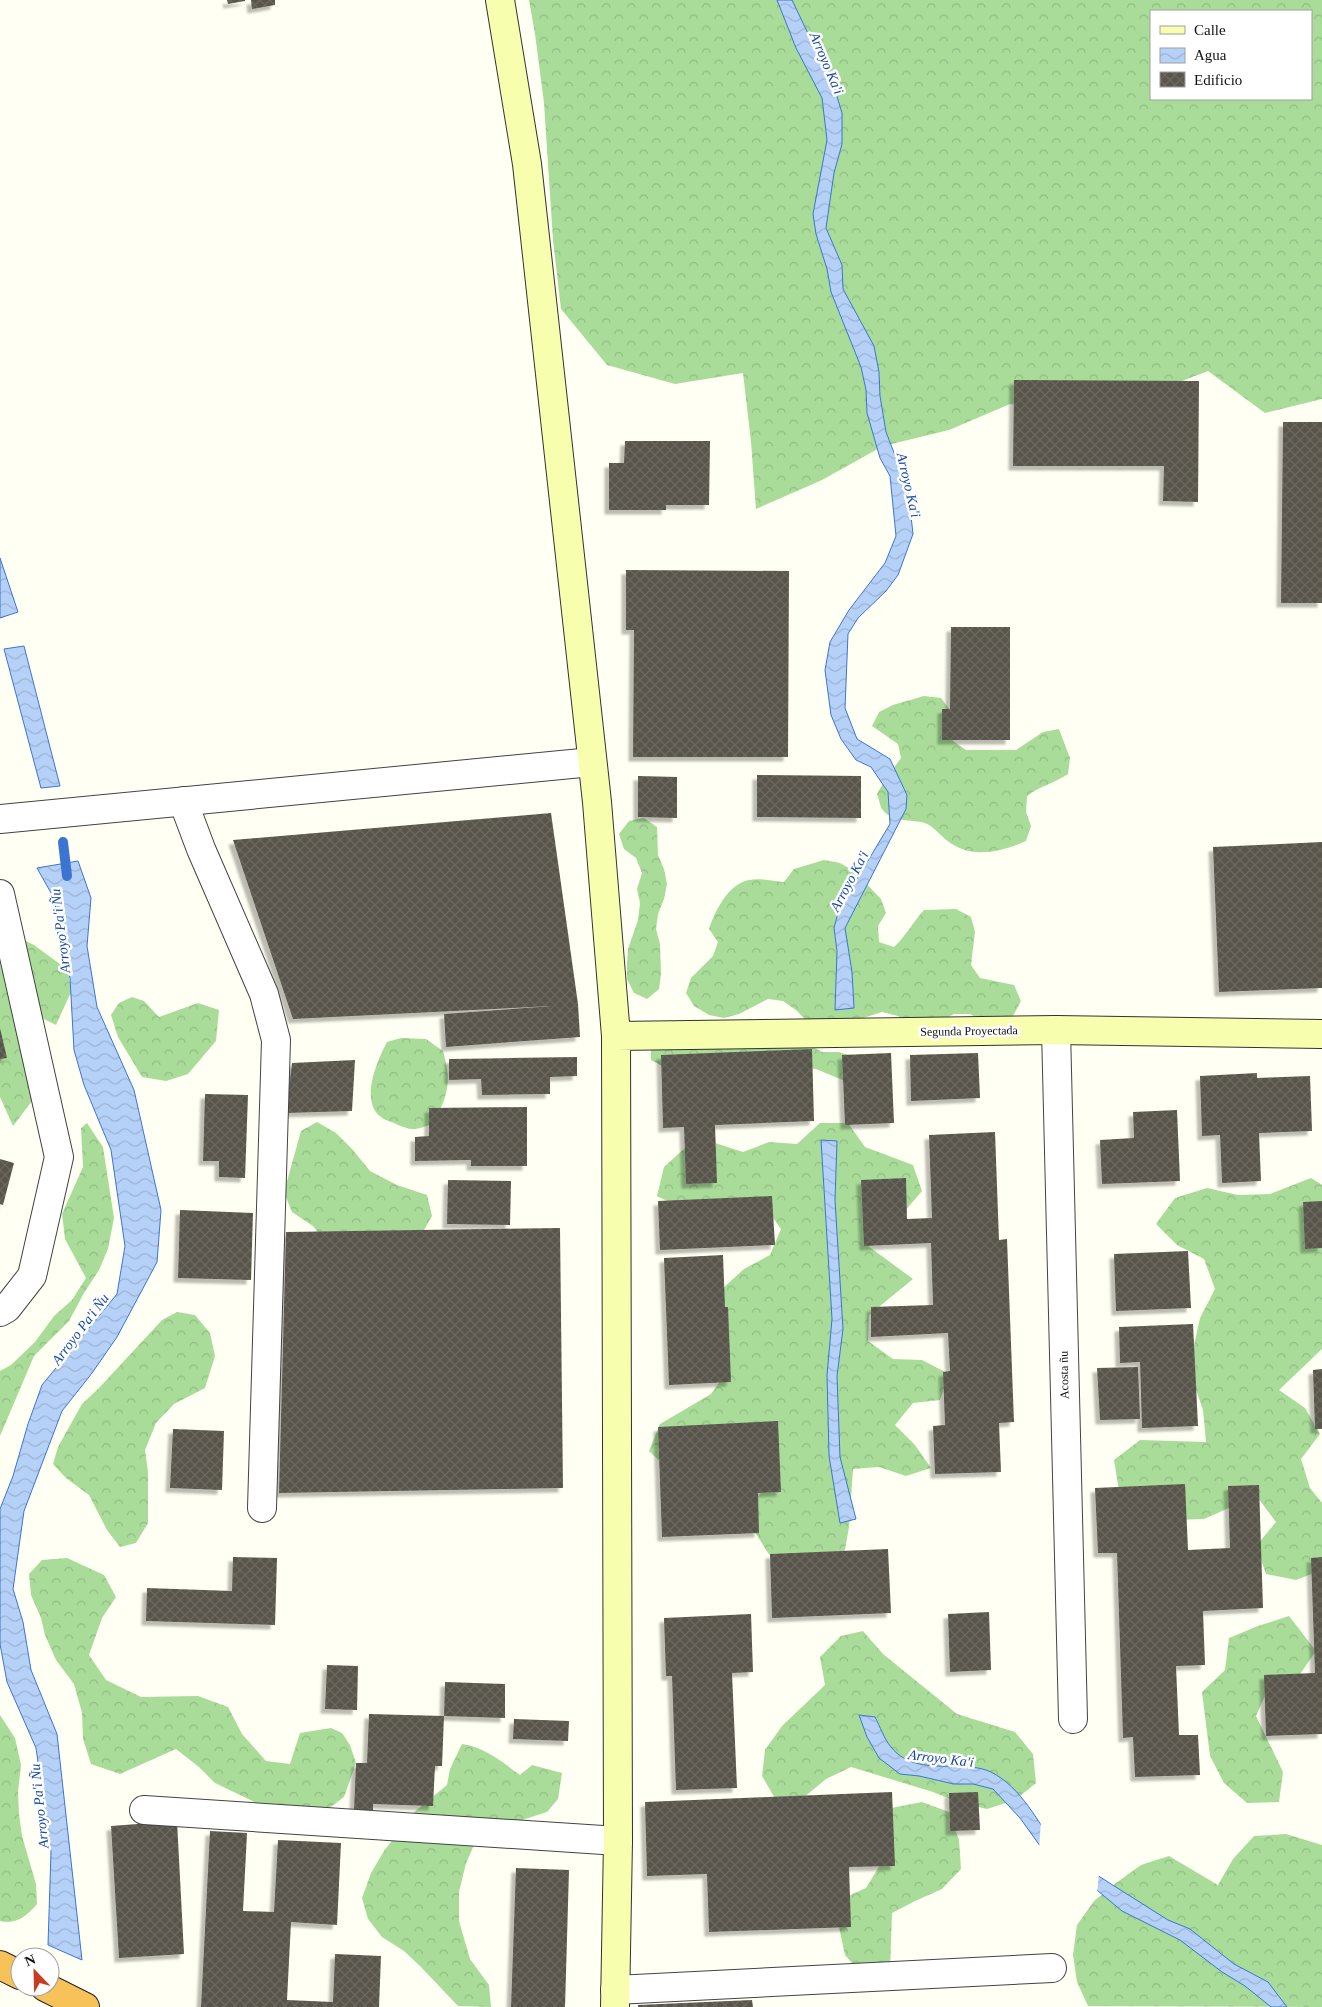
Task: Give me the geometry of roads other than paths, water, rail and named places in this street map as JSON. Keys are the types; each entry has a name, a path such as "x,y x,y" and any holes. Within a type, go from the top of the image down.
{"highway":[{"path":"60,1994 85,2007"}],"main road":[{"path":"500,0 527,164 592,762 616,1036 618,1841 615,1998"},
{"name":"Segunda Proyectada","path":"616,1036 1056,1030 1322,1034"}],"street":[{"path":"0,818 592,762"},
{"path":"182,801 264,994 276,1040 262,1508"},
{"path":"0,894 59,1157 32,1276 7,1308 0,1312"},
{"name":"Acosta ñu","path":"1056,1030 1073,1720"},
{"path":"144,1810 618,1841"},
{"path":"615,1998 1052,1968"}],"water":[{"path":"777,0 792,0 835,90 842,113 842,144 834,173 826,228 842,265 843,289 874,346 886,432 908,489 913,534 898,575 886,591 858,618 848,634 845,708 857,739 890,759 907,795 906,809 845,928 852,972 854,1008 835,1010 837,951 834,928 839,909 890,824 888,792 871,767 856,760 841,739 831,715 825,670 830,642 849,610 885,563 896,536 890,476 880,458 867,413 866,390 861,367 831,292 827,269 816,234 813,214 827,140 822,98 796,48"},
{"path":"0,558 18,612 0,618"},
{"path":"24,646 60,786 41,788 4,649"},
{"path":"78,861 91,898 87,946 97,1007 134,1090 161,1210 157,1262 117,1337 62,1411 24,1511 13,1589 23,1622 31,1670 57,1734 82,1960 60,1950 60,1947 48,1945 51,1852 36,1748 7,1682 0,1644 0,1509 13,1476 42,1385 117,1294 125,1246 111,1150 84,1085 74,1050 70,978 58,937 55,900 37,868"},
{"path":"821,1140 837,1141 835,1200 843,1329 837,1376 840,1457 856,1519 840,1523 829,1456 827,1375 832,1319"},
{"path":"859,1715 875,1717 891,1747 911,1762 937,1766 977,1768 987,1770 1002,1779 1028,1806 1057,1850 1053,1864 1020,1818 993,1789 973,1784 954,1784 900,1774 879,1758 867,1737"},
{"path":"1089,1870 1168,1920 1190,1929 1234,1964 1268,1982 1287,2007 1271,2007 1180,1940 1122,1911 1086,1881"}],"waterway":[{"name":"Arroyo Pa'i Ñu","path":"63,842 67,876"}],"water label":[{"name":"Arroyo Ka'i","path":"827,63"},
{"name":"Arroyo Ka'i","path":"909,485"},
{"name":"Arroyo Ka'i","path":"849,881"},
{"name":"Arroyo Ka'i","path":"941,1758"}]}
